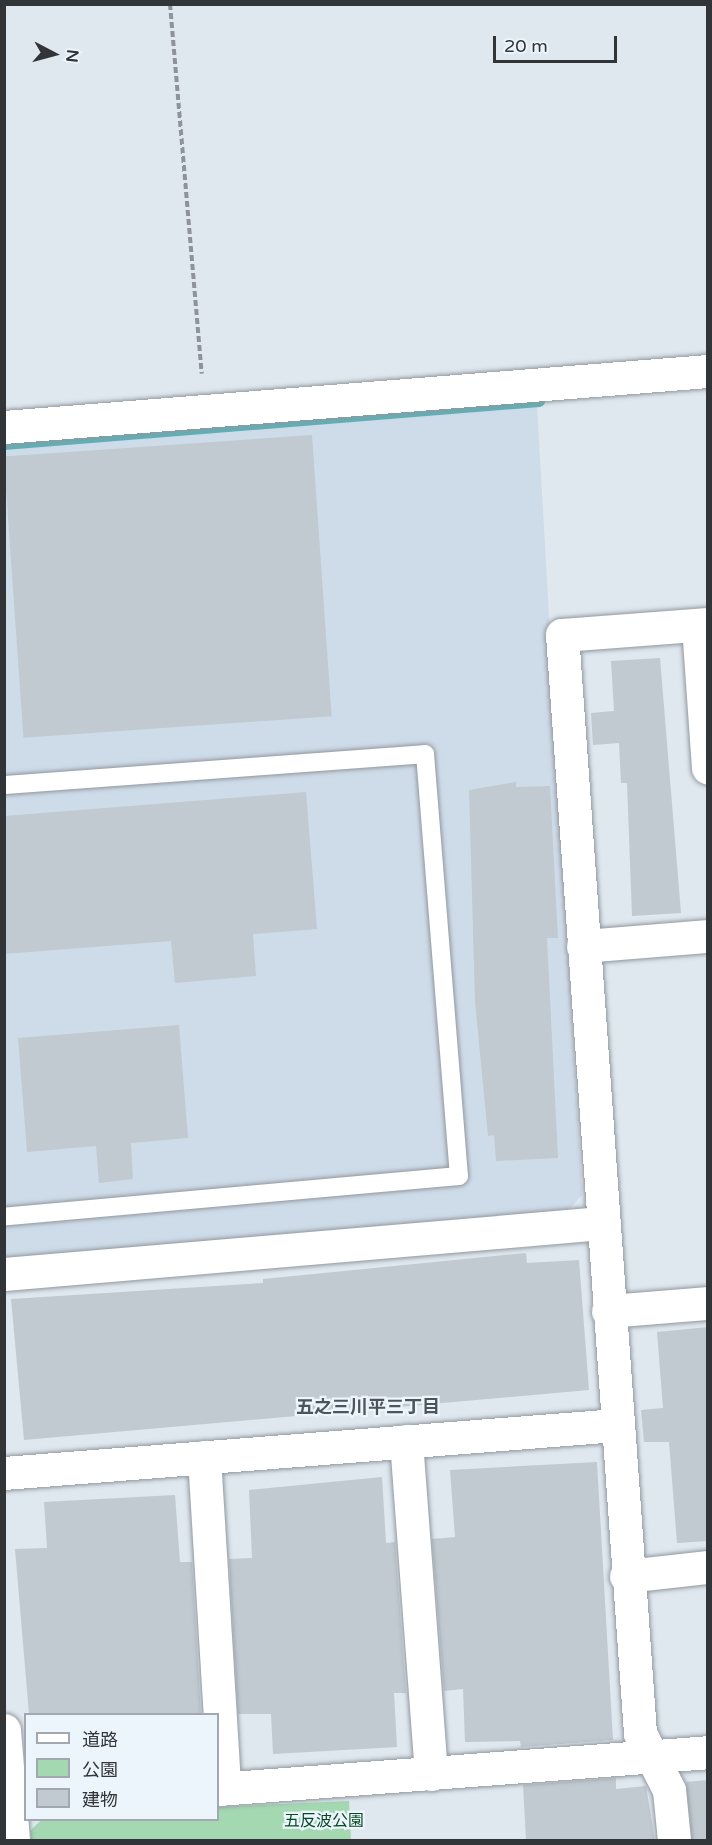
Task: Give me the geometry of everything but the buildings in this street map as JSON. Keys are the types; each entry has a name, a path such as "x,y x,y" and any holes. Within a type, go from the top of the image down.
{"street":[{"path":"4,427 708,371"},
{"path":"674,1840 669,1790 640,1733 626,1576 562,635 703,624 708,768"},
{"path":"583,946 708,936"},
{"path":"4,1274 602,1223"},
{"path":"608,1311 708,1303"},
{"path":"4,1473 616,1425"},
{"path":"406,1442 431,1774"},
{"path":"204,1457 217,1713"},
{"path":"626,1576 708,1567"},
{"path":"4,1730 14,1802 13,1840"},
{"path":"219,1749 221,1788 652,1759 708,1752"}],"lane":[{"path":"4,785 425,754 459,1176 4,1217"}],"path":[{"path":"170,4 206,411"}],"shaded area":[{"path":"537,406 582,1195 566,1213 5,1259 5,449"}],"green space":[{"name":"五反波公園","path":"349,1801 351,1840 31,1840 30,1831 40,1821 219,1821 219,1807"}],"waterway":[{"path":"4,444 539,401"}],"district":[{"name":"五之三川平三丁目","path":"368,1407"}]}
